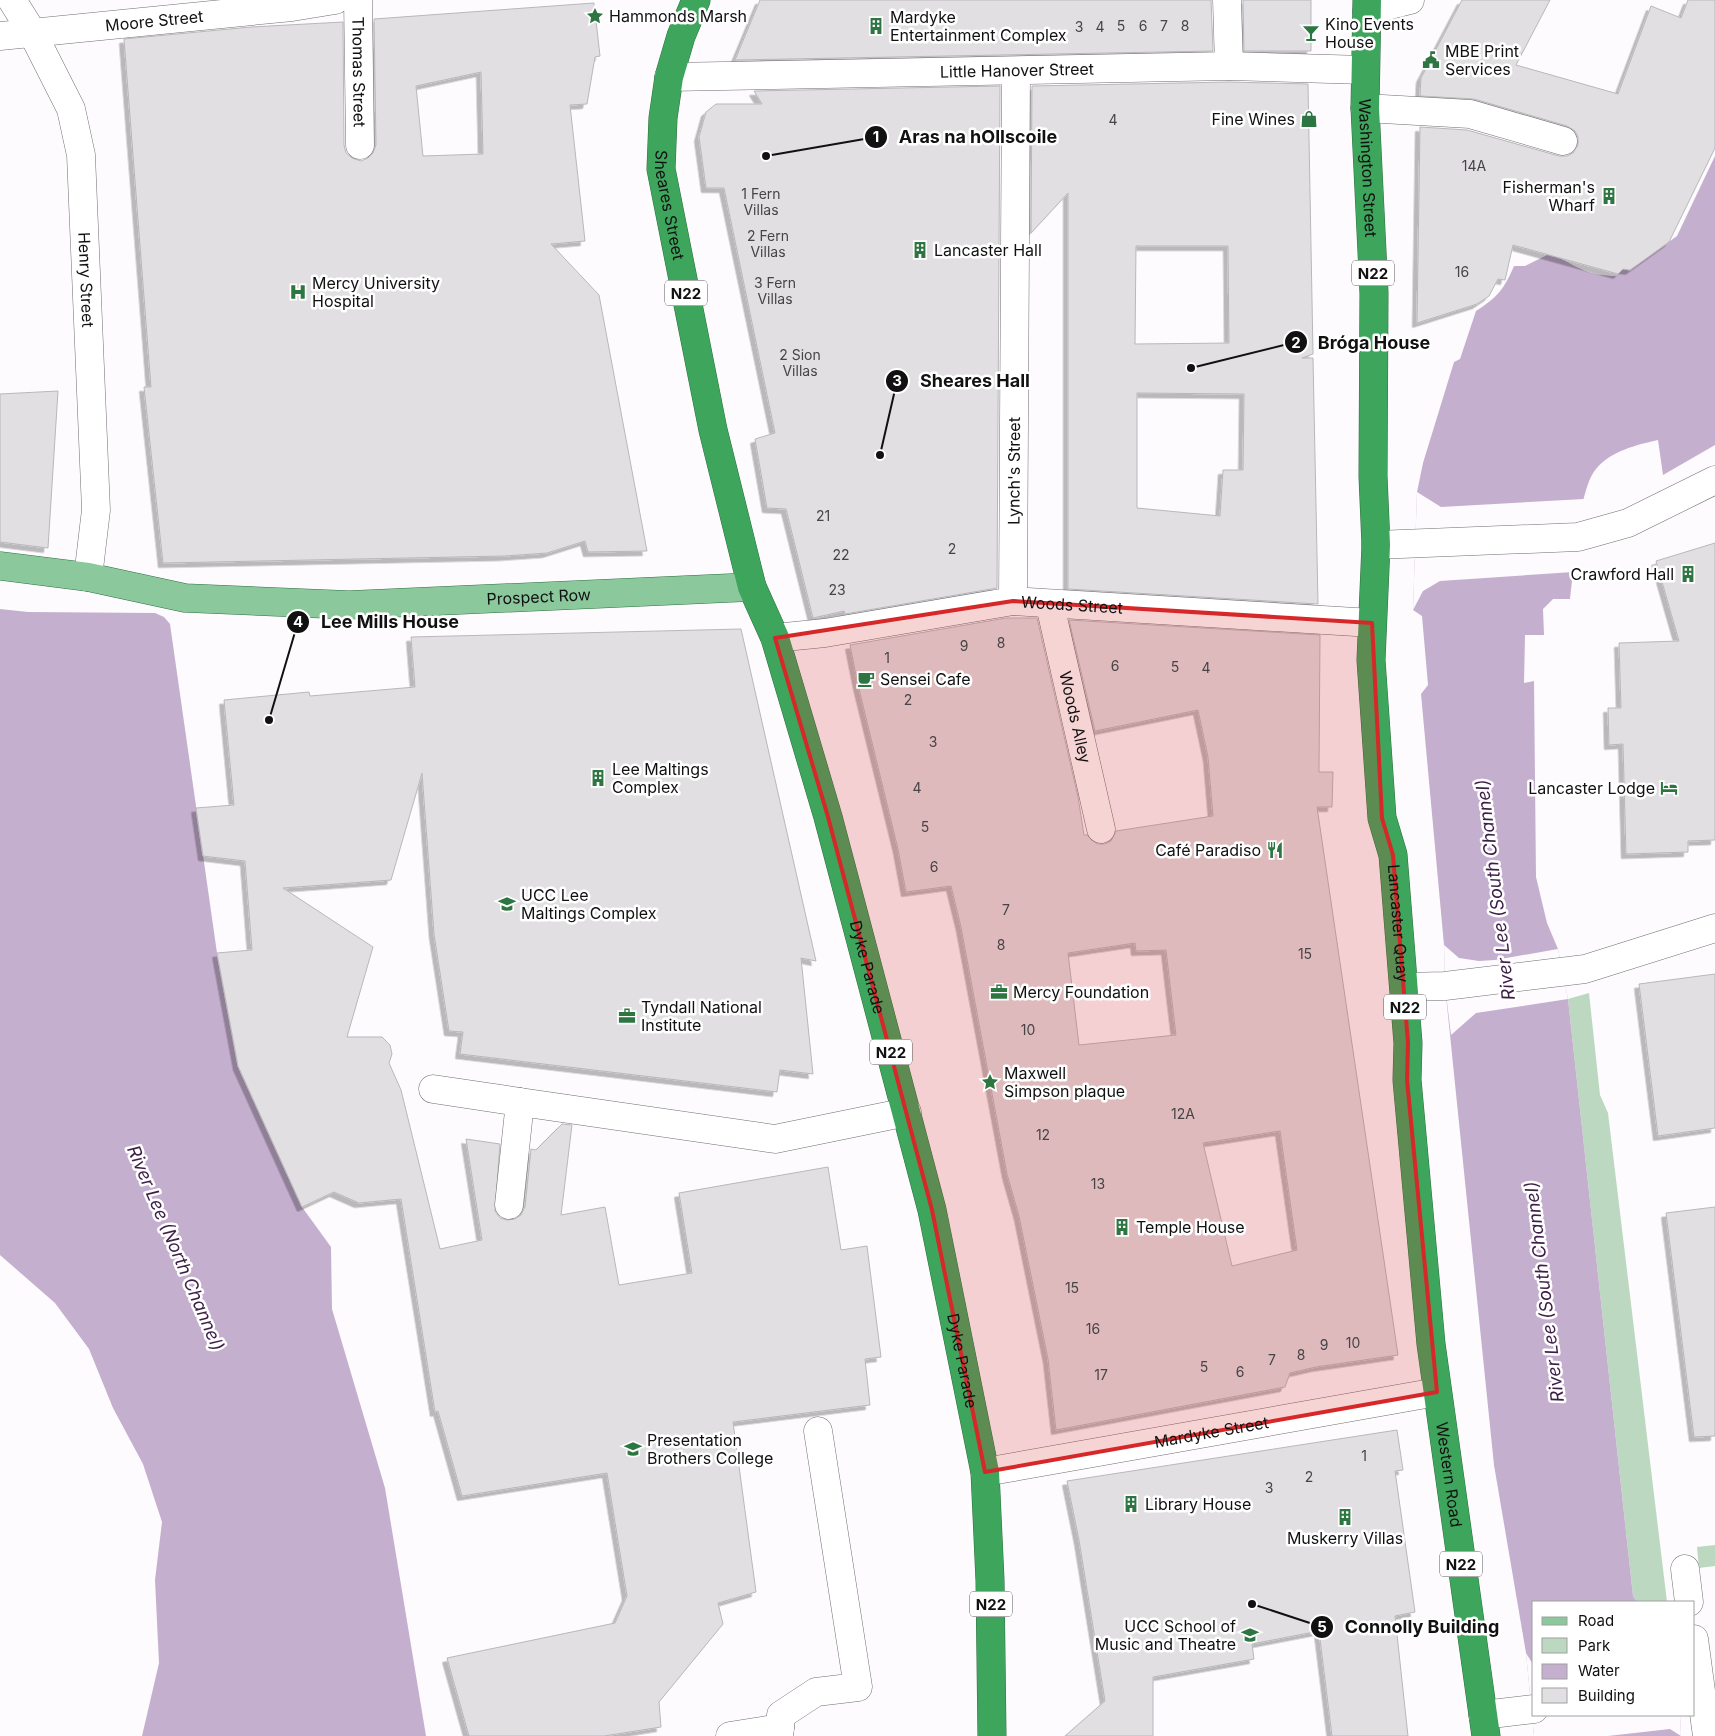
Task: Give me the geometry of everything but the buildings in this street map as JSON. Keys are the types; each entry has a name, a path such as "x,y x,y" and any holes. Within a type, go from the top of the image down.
{"highway":[{"name":"Sheares Street","path":"696,0 681,36 669,77 663,118 661,169 713,430 752,587"},
{"name":"Washington Street","path":"1367,6 1365,108 1374,293 1373,476 1376,545"},
{"name":"Lancaster Quay","path":"1376,545 1371,660 1382,818 1393,855 1408,1044 1407,1080 1437,1392"},
{"name":"Dyke Parade","path":"752,587 775,638 828,817 907,1112 932,1210 985,1472"},
{"name":"Western Road","path":"1437,1392 1484,1725"},
{"name":"N22","path":"985,1472 990,1589 992,1736"}],"main road":[{"name":"Prospect Row","path":"0,566 88,577 185,598 349,605 752,587"}],"street":[{"name":"Henry Street","path":"12,0 32,32 71,109 81,155 96,510 88,577"},
{"name":"Moore Street","path":"0,36 292,7 335,0"},
{"name":"Thomas Street","path":"358,0 360,145"},
{"path":"1227,0 1229,66"},
{"path":"1367,6 1410,0"},
{"name":"Little Hanover Street","path":"669,77 1229,66 1365,70"},
{"name":"Lynch's Street","path":"1013,602 1016,71"},
{"path":"1365,108 1470,114 1563,141"},
{"path":"1376,545 1578,537 1628,522 1715,480"},
{"name":"Woods Street","path":"775,638 825,633 1013,602 1372,623"},
{"name":"Woods Alley","path":"1050,605 1101,829"},
{"path":"1404,987 1444,986 1585,969 1711,929"},
{"path":"433,1089 775,1139 907,1112"},
{"path":"509,1205 520,1102"},
{"name":"Mardyke Street","path":"985,1472 1437,1392"},
{"path":"730,1736 780,1732 781,1714 816,1692 858,1687 818,1431"},
{"path":"1685,1569 1689,1601"},
{"path":"1695,1643 1703,1687 1707,1736"},
{"path":"1484,1725 1532,1709"}],"highlighted area":[{"path":"1013,601 1372,623 1382,818 1393,855 1408,1043 1407,1080 1437,1392 985,1472 932,1210 828,817 775,638"}],"green space":[{"path":"1589,993 1600,1095 1608,1113 1667,1601 1636,1601 1633,1596 1568,999"},
{"path":"1715,1545 1715,1566 1699,1568 1697,1547"}],"water":[{"name":"River Lee (South Channel)","path":"1715,156 1715,445 1663,475 1658,440 1616,453 1596,469 1590,479 1581,511 1570,599 1553,599 1543,609 1544,635 1525,635 1524,683 1534,681 1536,877 1547,923 1558,949 1568,999 1633,1596 1636,1601 1532,1601 1532,1715 1526,1653 1494,1465 1445,986 1444,945 1421,694 1428,685 1422,616 1413,610 1417,492 1423,463 1454,362 1460,359 1476,311 1500,292 1514,266 1525,266 1549,254 1585,271 1616,276 1623,269 1630,270 1677,236"},
{"name":"River Lee (North Channel)","path":"0,609 28,612 155,613 164,617 170,624 217,953 239,1069 302,1207 331,1247 332,1309 385,1488 426,1736 142,1736 159,1663 155,1580 162,1522 143,1464 113,1408 89,1349 55,1303 0,1255"},
{"path":"1532,1716 1680,1716 1681,1736 1534,1736"}],"pier":[{"path":"1417,492 1441,507 1584,499 1573,572 1440,581 1423,591 1413,610"},
{"path":"1444,945 1459,958 1479,961 1558,949 1568,999 1476,1013 1451,1035 1445,986"},
{"path":"1526,1653 1532,1663 1532,1715"},
{"path":"1532,1716 1680,1716 1681,1736 1670,1729 1608,1736 1534,1736"}],"place":[{"name":"Hammonds Marsh","path":"595,16"},
{"name":"Mardyke Entertainment Complex","path":"876,26"},
{"name":"Kino Events House","path":"1311,33"},
{"name":"MBE Print Services","path":"1431,60"},
{"name":"Fine Wines","path":"1309,119"},
{"name":"Aras na hOllscoile","path":"766,156"},
{"name":"Fisherman's Wharf","path":"1609,196"},
{"name":"Lancaster Hall","path":"920,250"},
{"name":"Mercy University Hospital","path":"298,292"},
{"name":"Bróga House","path":"1191,368"},
{"name":"Sheares Hall","path":"880,455"},
{"name":"Crawford Hall","path":"1688,574"},
{"name":"Sensei Cafe","path":"866,679"},
{"name":"Lee Mills House","path":"269,720"},
{"name":"Lee Maltings Complex","path":"598,778"},
{"name":"Lancaster Lodge","path":"1669,788"},
{"name":"Café Paradiso","path":"1275,850"},
{"name":"UCC Lee Maltings Complex","path":"507,904"},
{"name":"Mercy Foundation","path":"999,992"},
{"name":"Tyndall National Institute","path":"627,1016"},
{"name":"Maxwell Simpson plaque","path":"990,1082"},
{"name":"Temple House","path":"1122,1227"},
{"name":"Presentation Brothers College","path":"633,1449"},
{"name":"Library House","path":"1131,1504"},
{"name":"Muskerry Villas","path":"1345,1517"},
{"name":"Connolly Building","path":"1252,1604"},
{"name":"UCC School of Music and Theatre","path":"1250,1635"}]}
